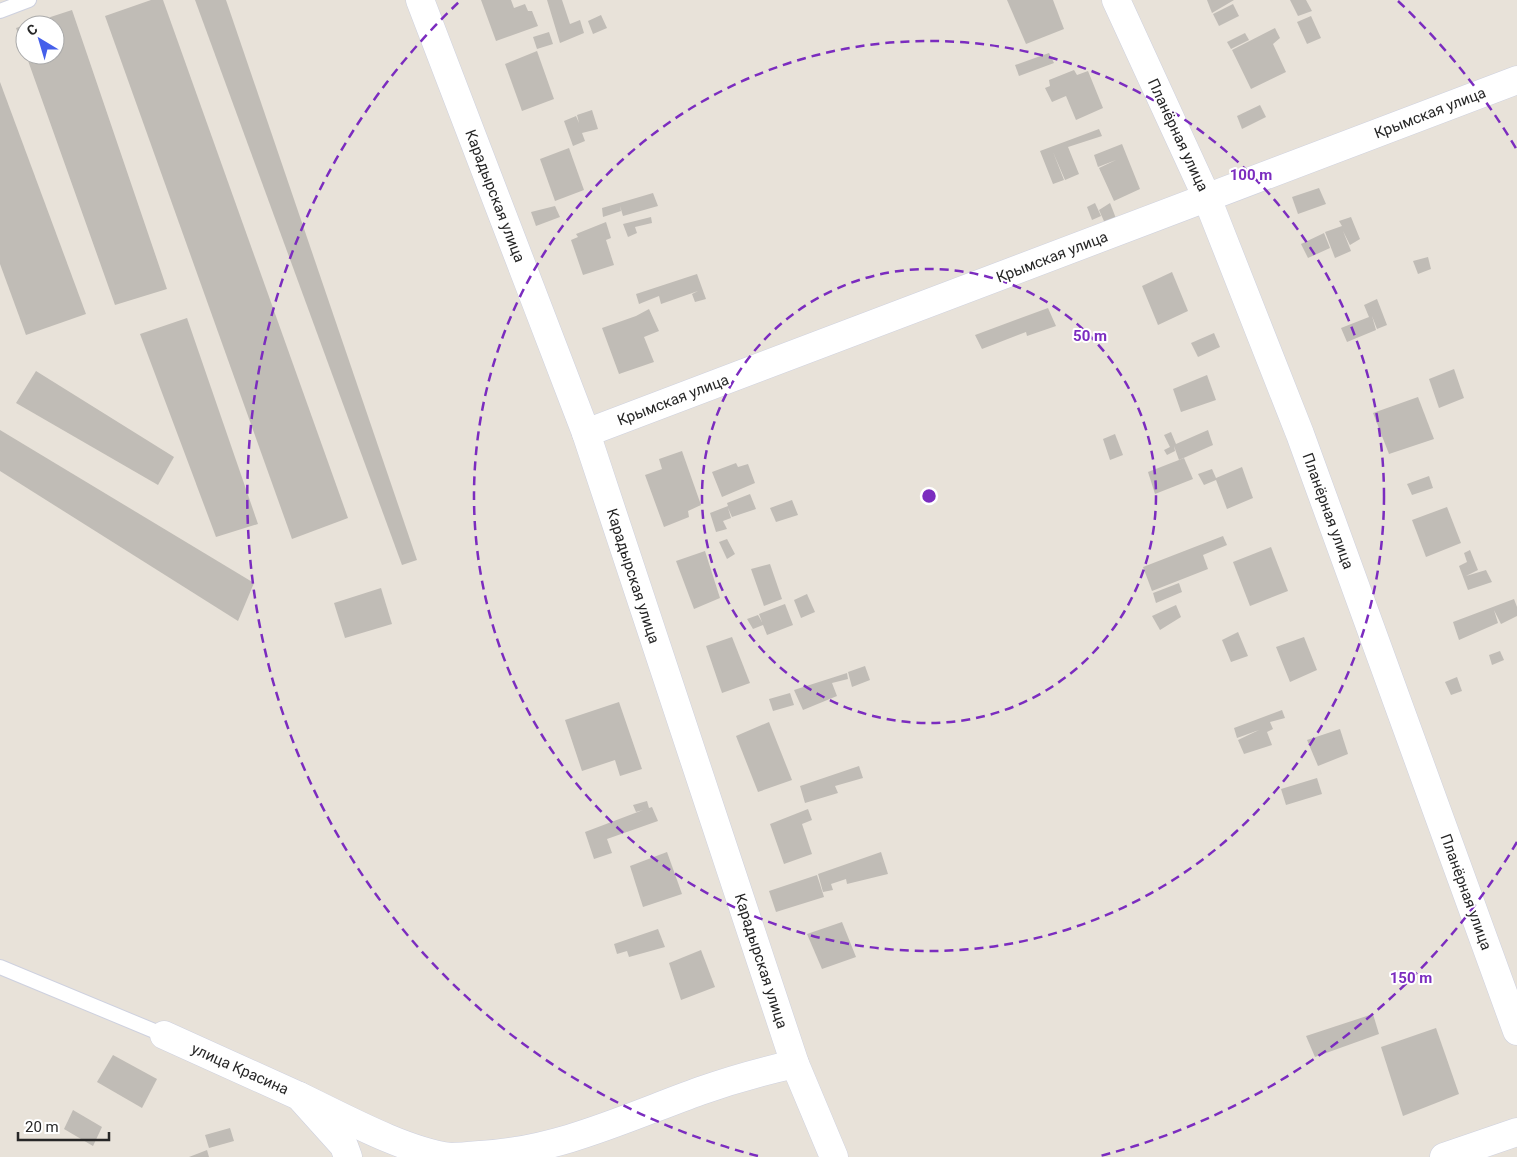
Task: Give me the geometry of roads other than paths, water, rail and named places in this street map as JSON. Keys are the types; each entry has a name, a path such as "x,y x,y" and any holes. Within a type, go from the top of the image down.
{"street":[{"name":"Карадырская улица","path":"420,0 586,433 795,1064 834,1157"},
{"name":"Планёрная улица","path":"1116,0 1207,198 1300,434 1517,1031"},
{"name":"Крымская улица","path":"586,433 1517,80"},
{"name":"улица Красина","path":"164,1035 299,1096 344,1146 348,1157"},
{"path":"299,1096 370,1130 418,1148 450,1157 503,1154 567,1141 640,1116 700,1091 795,1064"},
{"path":"1444,1157 1517,1132"}],"lane":[{"path":"0,11 29,0"},
{"path":"0,967 164,1035"}]}
